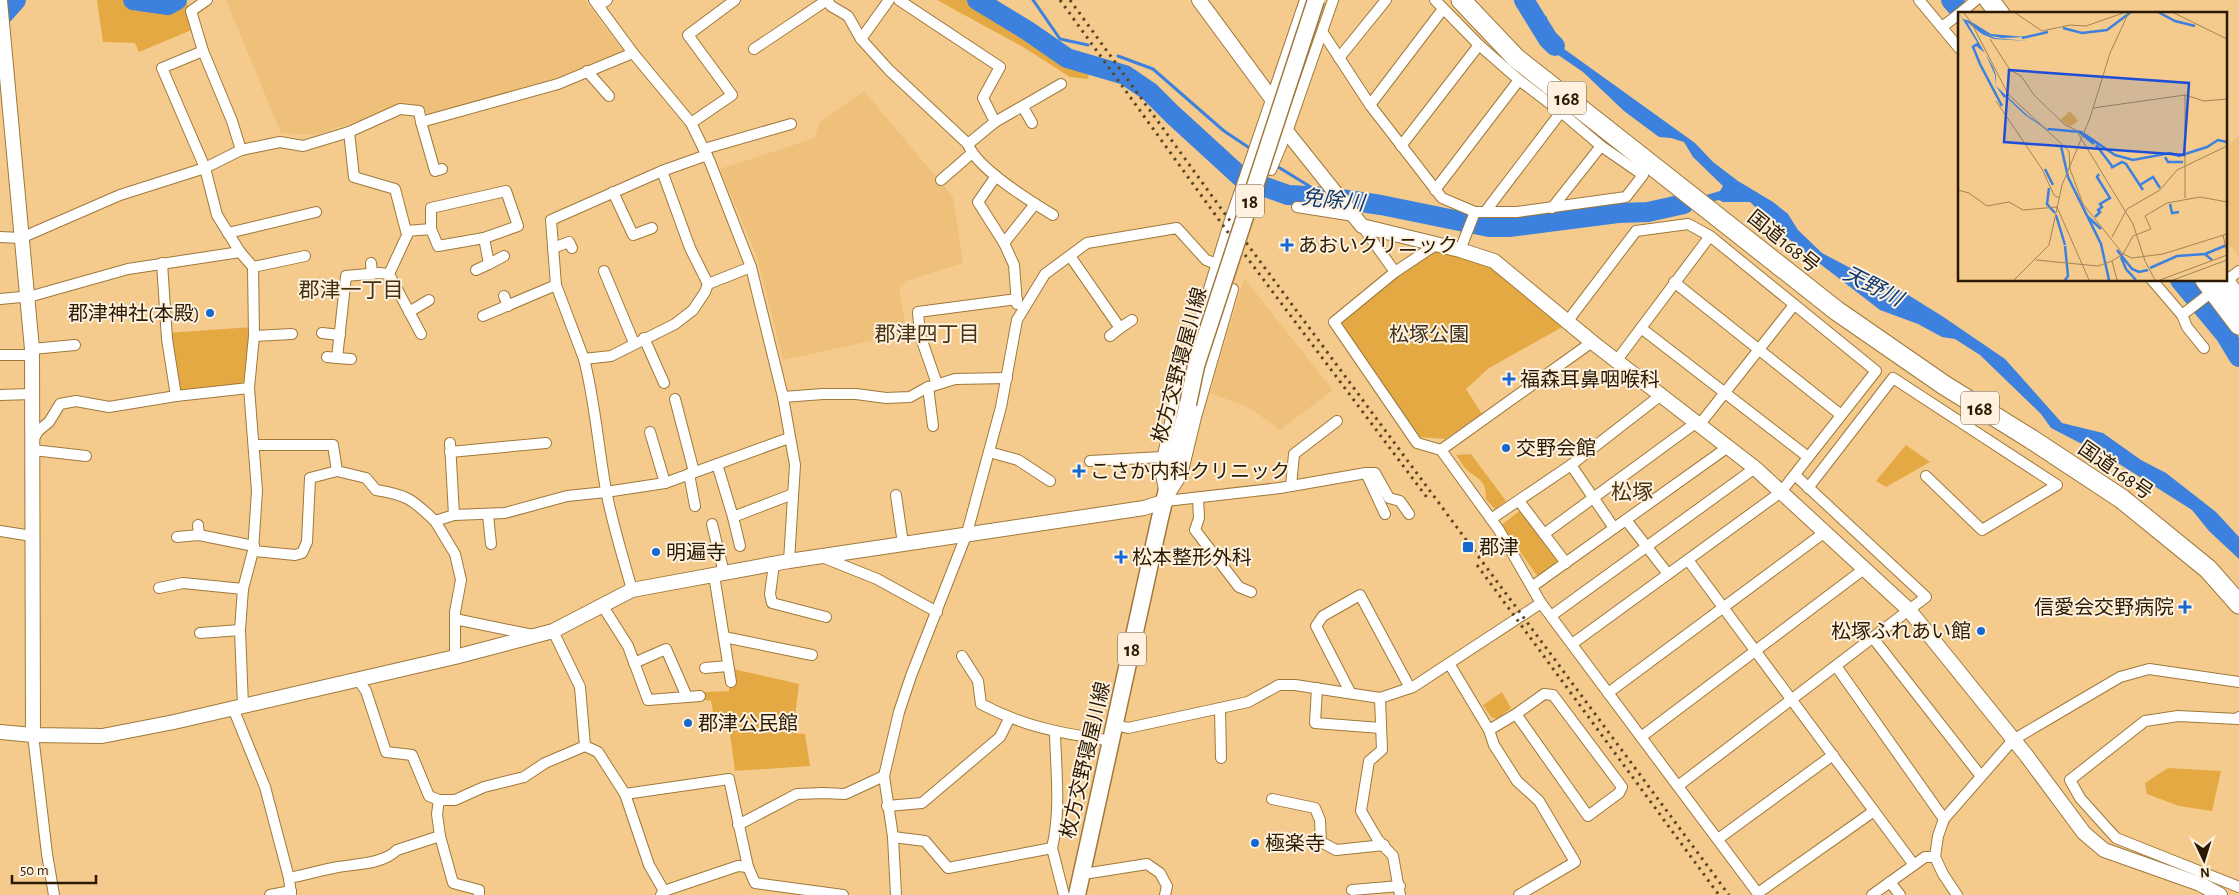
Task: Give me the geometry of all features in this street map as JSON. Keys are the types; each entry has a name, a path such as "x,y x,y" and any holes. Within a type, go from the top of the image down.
{"highway":[{"name":"国道168号","path":"1460,0 1516,58 1837,312 1894,353 2122,499 2208,569 2239,604"},
{"path":"1980,2 1997,12"},
{"path":"2221,281 2239,300"},
{"path":"2221,281 2239,325"}],"main road":[{"name":"枚方交野寝屋川線","path":"1077,895 1160,518 1166,501 1196,366 1316,0"}],"street":[{"path":"691,123 736,93 712,59 688,34 736,0"},
{"path":"754,49 791,20 827,0 831,6 848,16 861,39 889,70 996,176 1052,214"},
{"path":"861,39 889,0"},
{"path":"899,0 1000,67 983,98 996,122"},
{"path":"1199,0 1272,99 1287,132 1395,272"},
{"path":"1166,501 1160,469 1174,404 1250,159 1305,0"},
{"path":"1250,159 1271,170 1287,132 1333,0"},
{"path":"1339,58 1386,0"},
{"path":"1323,33 1370,105 1442,198 1480,212 1517,212 1626,197 1643,175 1601,146 1519,80 1479,45 1435,0"},
{"path":"1919,0 1958,47"},
{"path":"201,2 191,11 203,50 242,150"},
{"path":"600,2 633,53 691,123 705,152 751,267 783,397 795,465 789,561"},
{"path":"1962,12 1980,2"},
{"path":"0,7 3,26 3,73 32,352 33,735 46,854 54,895"},
{"path":"1370,105 1443,9"},
{"path":"1942,27 1958,15"},
{"path":"1401,146 1479,45"},
{"path":"203,50 162,68 205,168 217,215 240,252 253,267 254,336 249,388 257,492 253,549 244,589 240,630 238,707 265,787 291,893 270,895"},
{"path":"421,122 558,84 633,53"},
{"path":"587,72 609,96"},
{"path":"1436,190 1519,80"},
{"path":"941,180 996,122 1062,84"},
{"path":"1023,107 1032,123"},
{"path":"0,238 21,238 120,195 205,168 242,150 280,142 303,146 349,132 400,110 419,112 435,171"},
{"path":"1463,243 1480,212 1561,112"},
{"path":"632,590 594,443 591,385 584,359 556,286 551,220 758,128 791,124"},
{"path":"349,132 354,177 395,189 406,232 431,229"},
{"path":"1552,208 1601,146"},
{"path":"584,359 612,356 634,343 675,324 693,310 705,292 708,284 690,248 662,171"},
{"path":"896,895 893,837 884,776 899,712 911,676 967,533 1007,378 1018,320 1014,265 1004,243 978,202 996,176"},
{"path":"506,191 518,226 484,238 438,246 431,229 431,208 506,191"},
{"path":"613,192 633,235 652,228"},
{"path":"1004,243 1035,204"},
{"path":"1297,207 1355,218 1437,244 1463,243 1494,261 1592,342 1755,468 1909,610 2013,740 2084,833 2104,850 2200,884 2220,895"},
{"path":"228,233 316,212"},
{"path":"1567,322 1636,231 1688,224 1710,236 1876,371 1781,492 1572,644"},
{"path":"1018,320 1046,274 1087,244 1177,228 1206,260 1217,264"},
{"path":"389,274 409,231"},
{"path":"1617,360 1710,236"},
{"path":"484,238 489,264"},
{"path":"553,248 568,242 572,248"},
{"path":"1437,244 1395,272 1334,322 1417,443 1441,450 1491,519 1533,586 1541,603 1758,894 1874,811"},
{"path":"0,299 27,297 128,269 240,252"},
{"path":"253,267 305,256"},
{"path":"476,270 504,256"},
{"path":"1070,256 1120,328"},
{"path":"371,262 372,274"},
{"path":"162,263 166,339 176,396"},
{"path":"708,284 751,267"},
{"path":"351,359 332,357 340,335 346,276 389,274"},
{"path":"389,274 421,334"},
{"path":"609,276 634,343"},
{"path":"2153,281 2182,315 2187,327 2204,348"},
{"path":"2182,315 2221,281"},
{"path":"1674,282 1840,415"},
{"path":"483,316 506,301 556,286"},
{"path":"1166,501 1182,475 1196,417 1233,289"},
{"path":"933,426 933,386 920,335 918,312 1016,299"},
{"path":"409,312 429,300"},
{"path":"1544,534 1699,423 1794,305"},
{"path":"1110,336 1132,320"},
{"path":"1640,328 1808,458"},
{"path":"322,333 340,335"},
{"path":"254,336 292,334"},
{"path":"644,338 664,383"},
{"path":"1441,450 1592,342"},
{"path":"0,355 76,345"},
{"path":"783,397 823,394 856,394 894,398 910,397 955,378 1007,378"},
{"path":"1808,488 1893,378 2057,485 1982,530 1926,476"},
{"path":"33,445 38,431 49,422 60,404 76,401 109,407 176,396 249,388"},
{"path":"0,396 32,394"},
{"path":"1491,519 1571,465 1661,395"},
{"path":"675,399 691,473 695,506"},
{"path":"1291,486 1294,454 1338,421"},
{"path":"650,432 665,483"},
{"path":"435,521 454,515 505,513 567,496 665,483 790,438"},
{"path":"454,515 450,447 515,442 546,444"},
{"path":"254,445 333,444 337,471"},
{"path":"33,445 86,456"},
{"path":"1533,586 1728,447"},
{"path":"989,452 1018,460 1050,481"},
{"path":"1090,461 1162,457"},
{"path":"717,464 740,546"},
{"path":"1571,465 1614,528"},
{"path":"1551,616 1755,468"},
{"path":"177,538 198,530 253,549 295,556 302,553 307,542 310,478 337,471 366,478 376,490 398,494 413,500 435,521 455,554 461,580 455,619 455,657"},
{"path":"1366,473 1385,514"},
{"path":"0,732 33,735 102,736 174,722 455,657 536,636 553,631 632,590 789,561 1144,508 1166,501 1291,486 1366,473 1374,474 1389,498 1400,502 1409,514"},
{"path":"1678,786 1926,598 1795,475"},
{"path":"733,517 793,494"},
{"path":"896,495 903,544"},
{"path":"1198,498 1199,518 1195,530 1218,554 1224,574 1239,587 1250,592"},
{"path":"1519,501 1566,563"},
{"path":"488,515 491,544"},
{"path":"1626,520 1668,574"},
{"path":"712,524 731,682"},
{"path":"0,531 32,536"},
{"path":"1608,692 1825,532"},
{"path":"822,557 877,579 937,612"},
{"path":"1688,560 1914,865"},
{"path":"774,564 770,594 772,603 826,617"},
{"path":"1641,737 1864,569"},
{"path":"160,588 183,583 195,589 244,589"},
{"path":"1350,692 1316,626 1323,616 1360,595 1410,688"},
{"path":"962,656 978,682 981,704 1009,719 1055,733 1114,733 1128,728 1248,702 1279,685 1295,685 1350,692 1380,698 1410,688 1450,665 1541,603"},
{"path":"602,605 628,646 648,700 700,696"},
{"path":"455,619 536,636"},
{"path":"200,633 240,630"},
{"path":"553,631 580,687 585,746"},
{"path":"724,636 812,655"},
{"path":"1873,638 1980,775"},
{"path":"634,663 666,649 687,697"},
{"path":"1450,665 1489,730 1494,745 1517,781 1539,801 1575,862 1519,895"},
{"path":"705,668 728,666"},
{"path":"1836,666 1944,819"},
{"path":"1958,895 1943,874 1935,857 1938,836 1944,819 1980,775 2013,740 2120,677 2149,669 2239,682"},
{"path":"358,680 366,691 386,752 412,755 430,796 439,800 455,800 484,787 524,778 545,763 585,746 598,752 625,794 649,865 662,893 738,866 748,867"},
{"path":"1317,688 1315,723 1382,728"},
{"path":"1489,730 1544,694 1554,695 1622,787 1619,793 1588,816 1516,714"},
{"path":"1352,890 1400,890 1392,856 1378,840 1361,811 1369,761 1382,750 1380,698"},
{"path":"1220,708 1220,758"},
{"path":"2239,717 2238,719 2178,716 2145,721 2070,780 2080,798 2116,838 2239,887"},
{"path":"887,806 922,803 1000,737 1009,719"},
{"path":"1055,733 1057,811 1056,830 1052,848 1064,895"},
{"path":"1718,839 1833,755"},
{"path":"738,825 797,794 845,794 884,776"},
{"path":"625,794 729,779 748,867 755,883 843,895"},
{"path":"1272,799 1315,808 1320,820 1321,842 1336,850 1384,845"},
{"path":"439,800 437,814 440,836 453,883 479,890 479,895"},
{"path":"288,878 337,867 363,864 392,855 397,850 440,836"},
{"path":"893,837 925,841 948,868 1052,848"},
{"path":"1872,895 1925,857 1935,857"},
{"path":"1082,872 1090,873 1148,864 1160,872 1167,886 1164,895"},
{"path":"1890,882 1900,895"}],"shaded area":[{"path":"226,0 585,0 623,51 554,79 430,114 420,110 399,108 315,135 281,133"},
{"path":"864,91 953,197 963,263 906,281 899,288 907,333 783,360 757,257 720,169 815,138 819,123"},
{"path":"2239,136 2239,257 2226,240 2226,147"},
{"path":"1244,278 1333,390 1280,430 1248,407 1210,393"}],"green space":[{"path":"97,0 129,0 136,3 168,7 186,0 194,29 139,52 135,43 103,42"},
{"path":"937,0 972,0 1066,59 1090,66 1088,79 1070,77 1023,47"},
{"name":"松塚公園","path":"1437,249 1496,269 1564,326 1489,368 1466,389 1482,414 1445,439 1418,437 1340,321 1401,273"},
{"path":"252,327 249,388 176,396 167,333"},
{"path":"1906,445 1930,462 1886,487 1876,481"},
{"path":"1471,454 1506,501 1495,509 1486,499 1485,488 1482,482 1466,469 1456,455"},
{"path":"1521,510 1558,562 1538,577 1501,525"},
{"path":"733,669 799,684 793,733 805,734 810,766 735,771 730,734 714,718 711,701 705,700 704,692 729,691 729,686 735,685"},
{"path":"1502,692 1511,708 1497,719 1491,717 1483,705"},
{"path":"2168,768 2221,771 2212,811 2179,806 2147,794 2145,783"}],"water":[{"path":"1547,16 1547,30 1553,41 1695,143 1713,162 1738,181 1773,202 1788,214 1798,230 1822,253 1873,280 1905,293 1942,316 2005,359 2062,423 2103,433 2141,460 2166,473 2216,512 2239,537 2239,559 2209,531 2192,510 2113,460 2051,428 2041,414 1980,355 1955,339 1942,337 1918,324 1880,310 1793,243 1750,202 1723,202 1719,200 1680,209 1655,210 1720,191 1723,186 1693,157 1684,142 1659,137 1624,111 1583,72 1548,48 1534,28"}],"waterway":[{"name":"免除川","path":"0,18 16,0"},
{"name":"免除川","path":"133,0 168,5 177,0"},
{"name":"免除川","path":"977,0 1028,31 1067,58 1125,75 1150,92 1243,179 1288,195 1327,197 1381,205 1489,227 1509,227 1618,213 1648,212 1684,204"},
{"path":"1033,0 1060,39 1088,45"},
{"name":"天野川","path":"1524,0 1548,39 1555,46"},
{"path":"1951,0 1961,12"},
{"path":"1118,56 1153,69 1224,131 1251,149"},
{"path":"1275,165 1327,197"},
{"path":"2181,281 2225,334 2239,357"}],"railway":[{"path":"1060,0 1227,231 1428,499"},
{"path":"1070,0 1225,214 1729,895"},
{"path":"1477,565 1719,895"}],"place":[{"name":"あおいクリニック","path":"1287,245"},
{"name":"郡津神社(本殿)","path":"210,313"},
{"name":"福森耳鼻咽喉科","path":"1509,379"},
{"name":"交野会館","path":"1506,448"},
{"name":"こさか内科クリニック","path":"1079,471"},
{"name":"郡津","path":"1468,547"},
{"name":"明遍寺","path":"656,552"},
{"name":"松本整形外科","path":"1121,557"},
{"name":"信愛会交野病院","path":"2185,607"},
{"name":"松塚ふれあい館","path":"1981,631"},
{"name":"郡津公民館","path":"688,723"},
{"name":"極楽寺","path":"1255,843"}],"district":[{"name":"郡津一丁目","path":"351,290"},
{"name":"郡津四丁目","path":"927,334"},
{"name":"松塚","path":"1632,492"}]}
